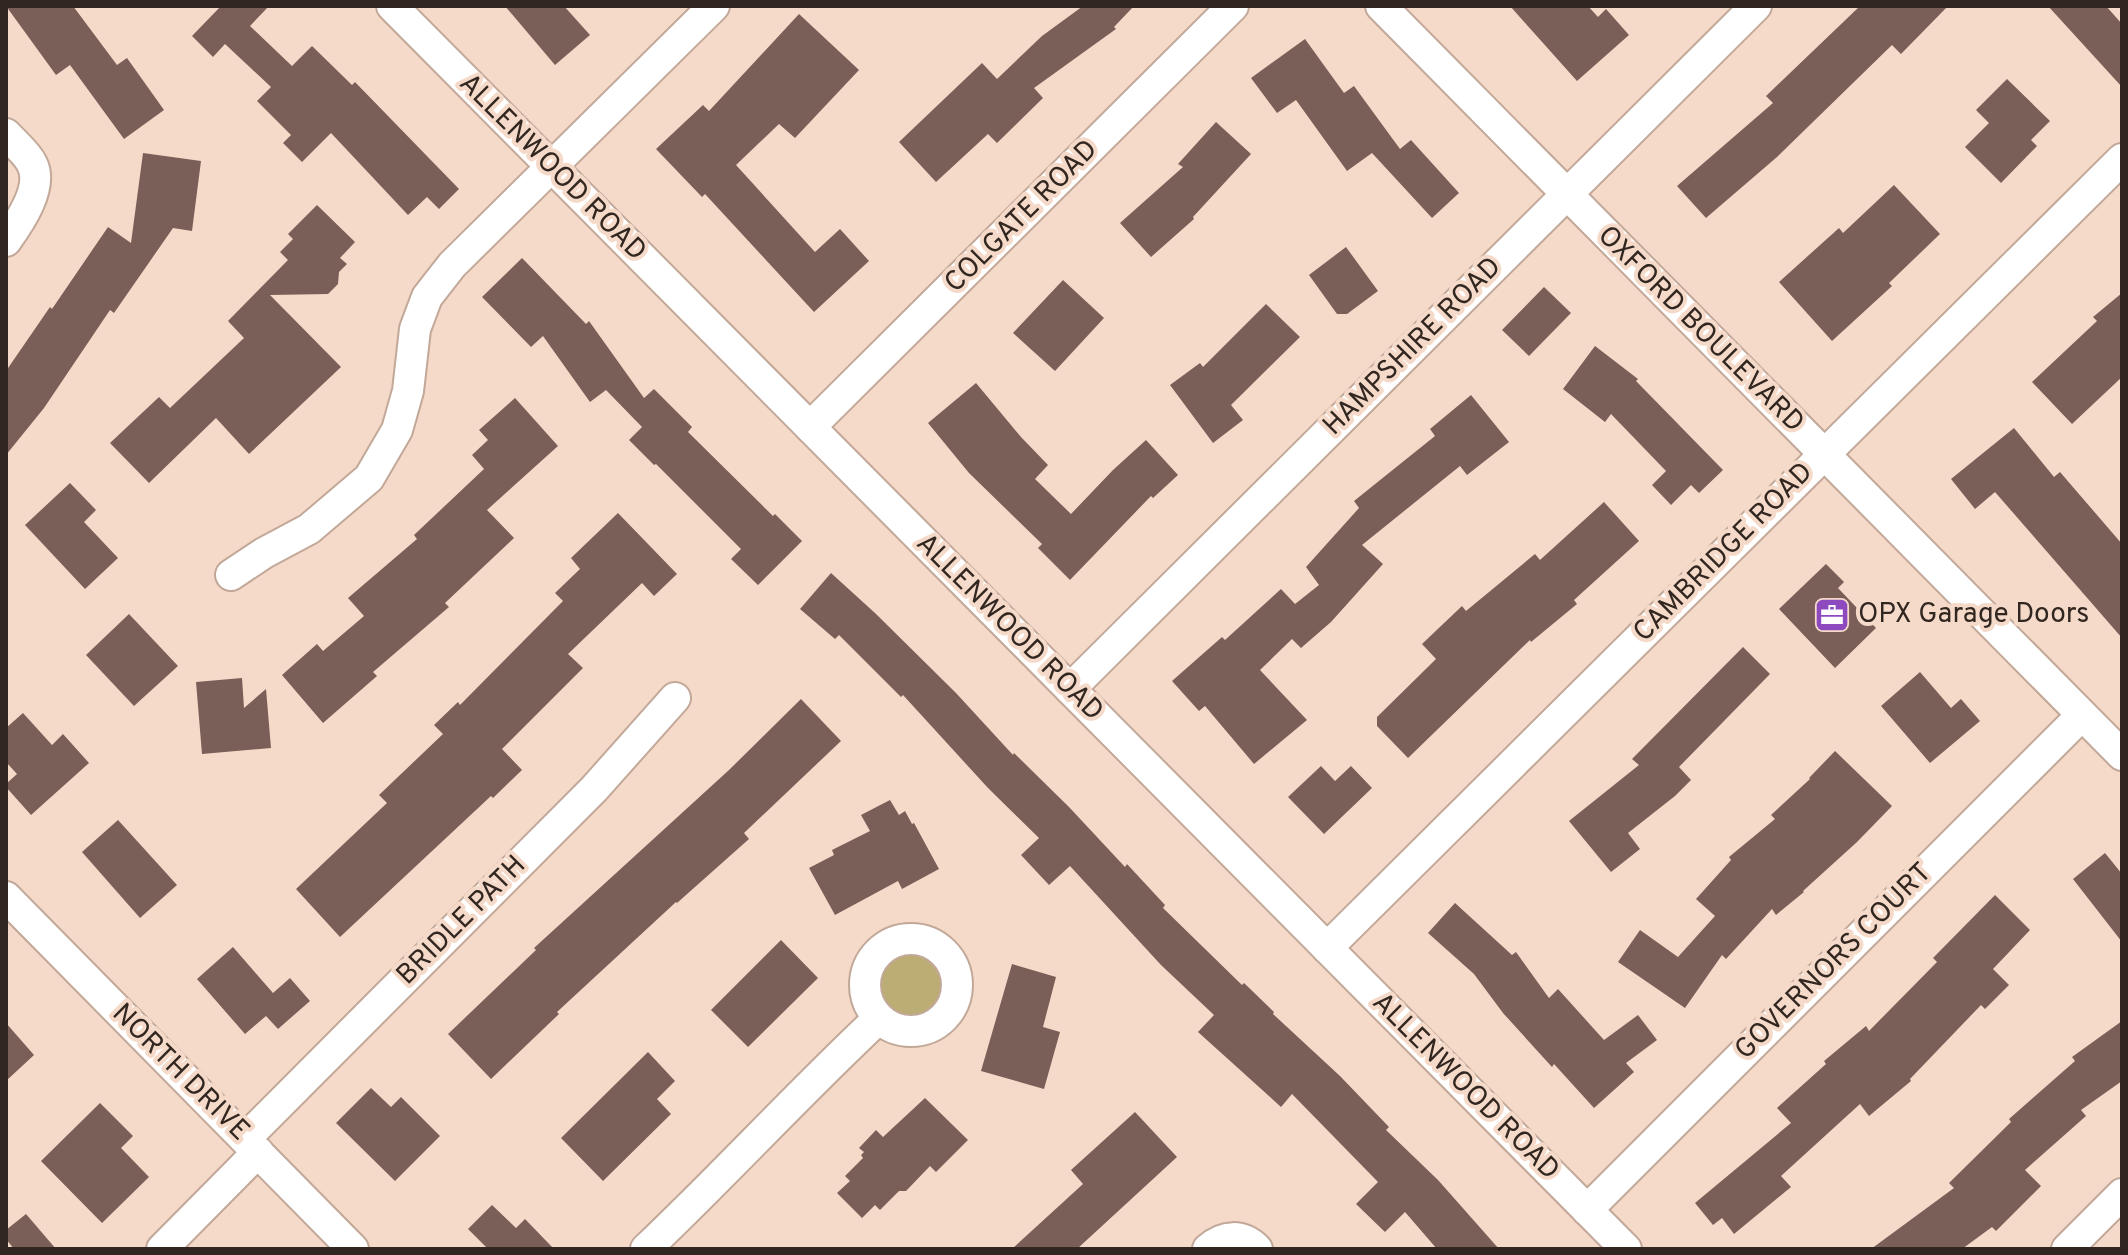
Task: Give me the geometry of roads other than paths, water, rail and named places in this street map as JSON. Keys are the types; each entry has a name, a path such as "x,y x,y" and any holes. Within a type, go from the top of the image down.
{"street":[{"name":"ALLENWOOD ROAD","path":"392,6 1626,1249"},
{"path":"231,575 309,529 369,478 397,430 408,391 415,329 427,297 452,265 714,6"},
{"name":"COLGATE ROAD","path":"810,427 1233,6"},
{"name":"OXFORD BOULEVARD","path":"1381,6 2122,755"},
{"name":"HAMPSHIRE ROAD","path":"1070,689 1756,6"},
{"path":"6,134 32,164 35,184 21,221 6,241"},
{"name":"CAMBRIDGE ROAD","path":"1327,948 2122,159"},
{"name":"BRIDLE PATH","path":"162,1249 252,1145 594,789 675,698"},
{"name":"GOVERNORS COURT","path":"1587,1210 2082,715"},
{"name":"NORTH DRIVE","path":"6,897 353,1249"},
{"path":"646,1249 878,1019"},
{"path":"2067,1249 2122,1194"},
{"path":"1208,1249 1218,1241 1236,1238 1245,1240 1257,1249"}],"place":[{"name":"OPX Garage Doors","path":"1832,615"}]}
